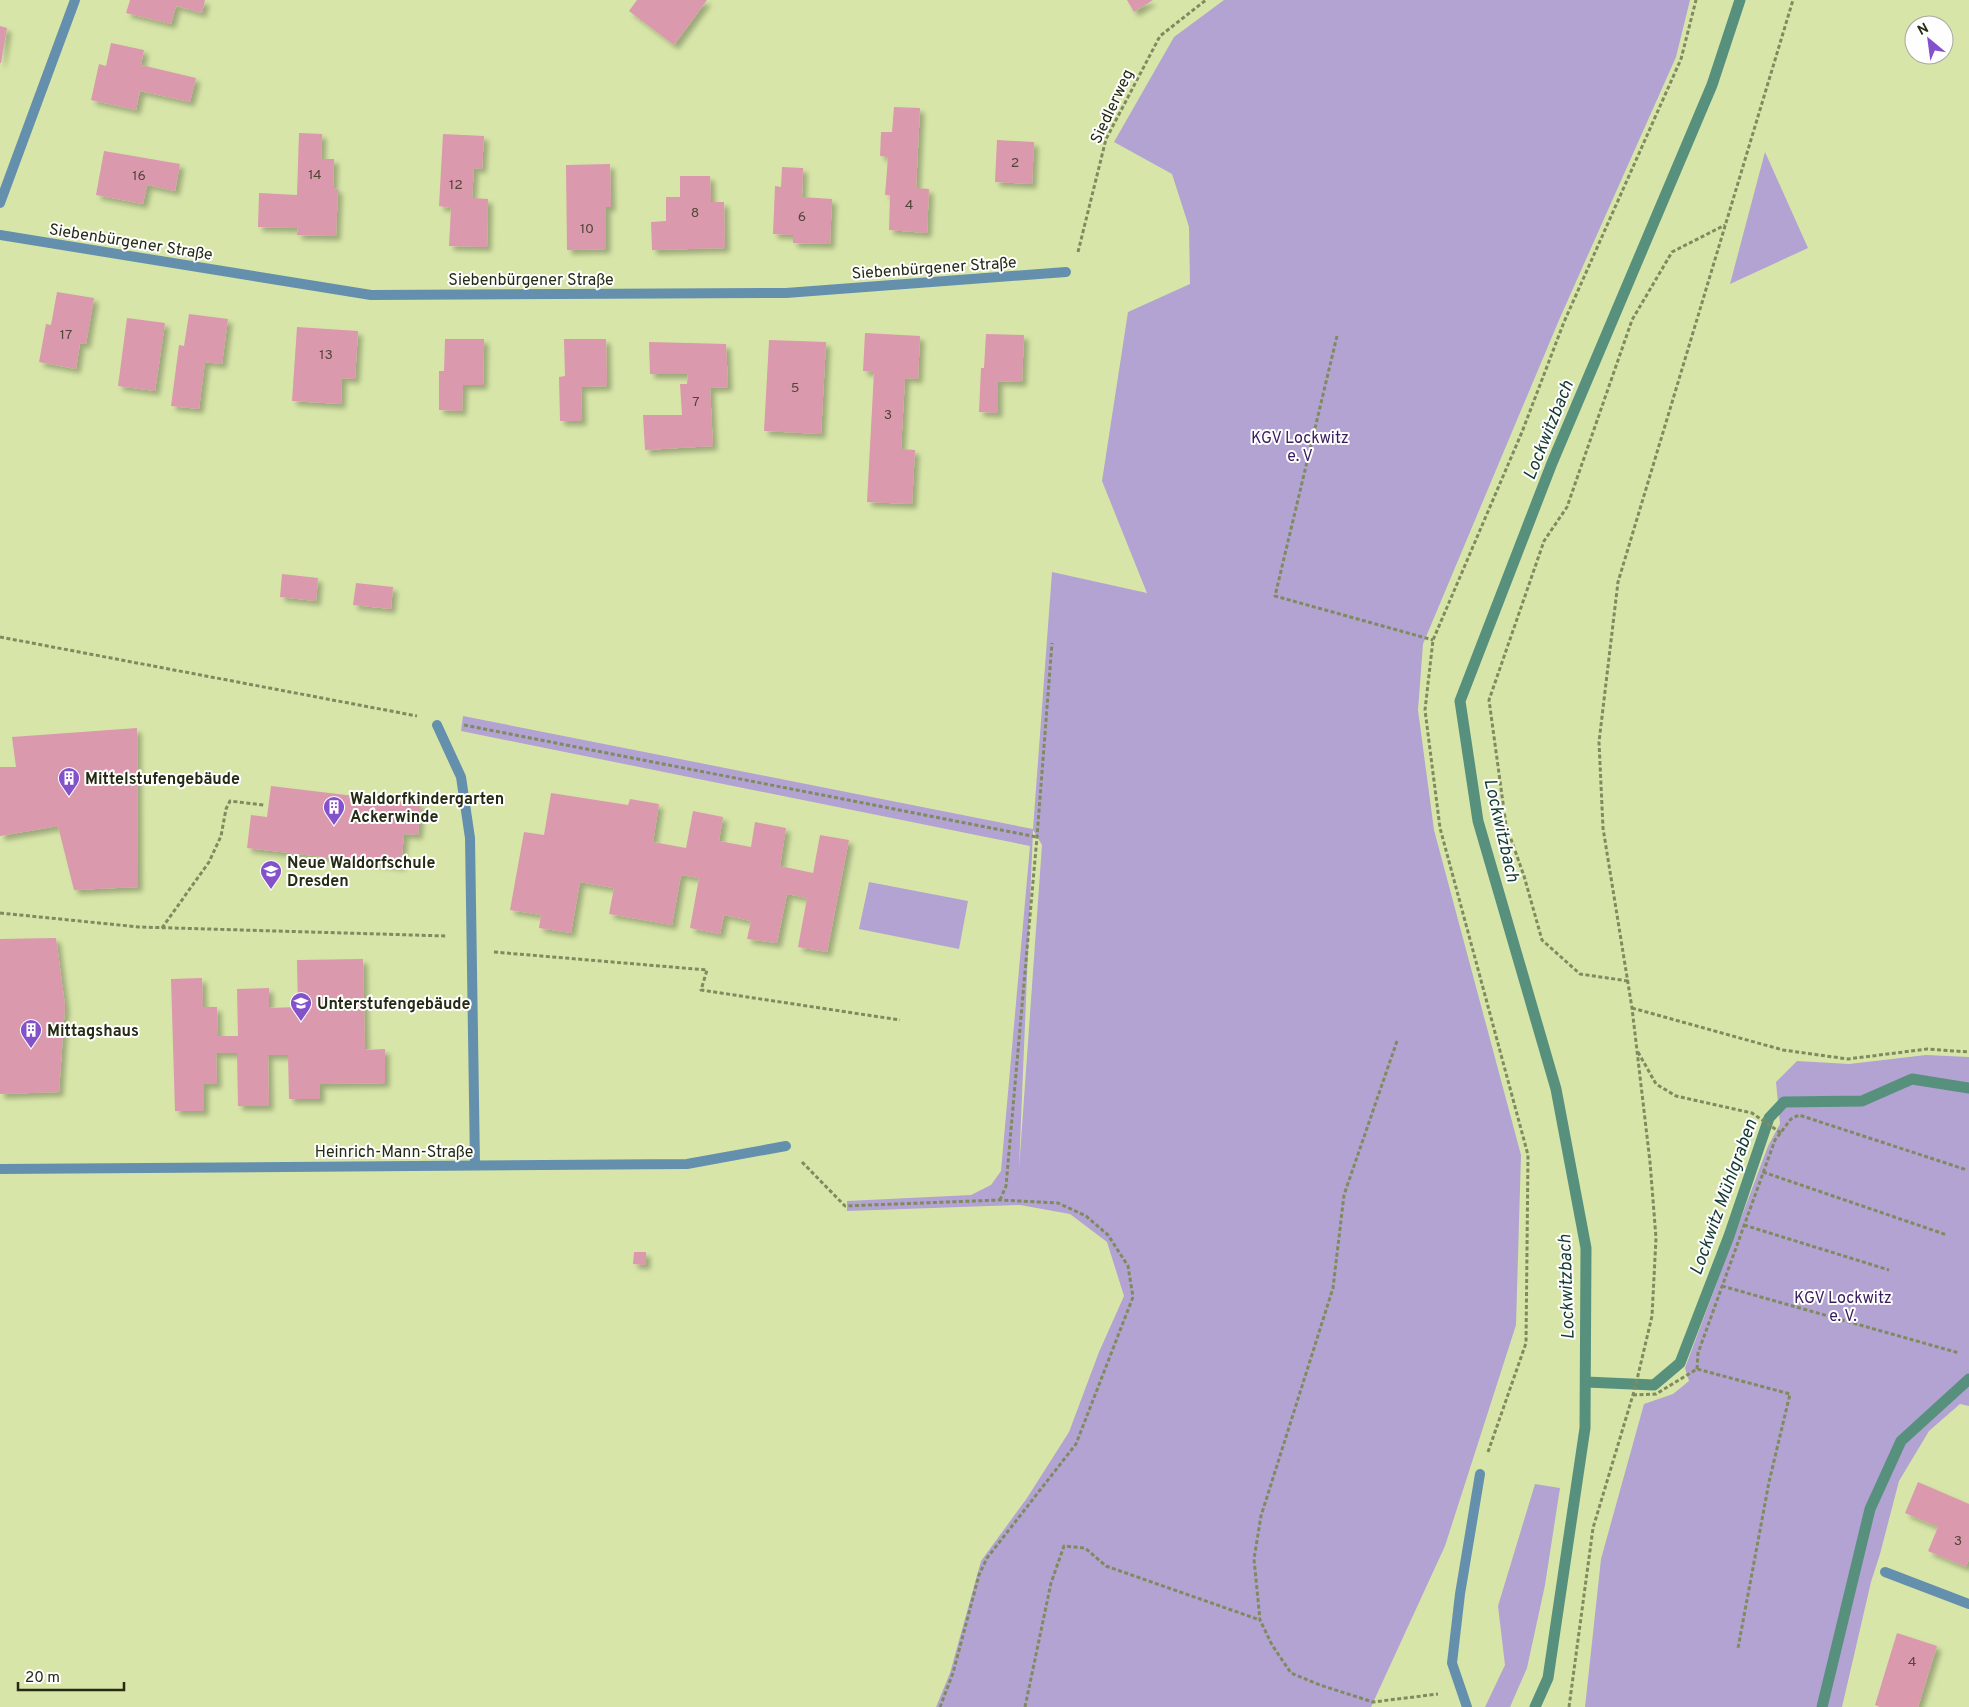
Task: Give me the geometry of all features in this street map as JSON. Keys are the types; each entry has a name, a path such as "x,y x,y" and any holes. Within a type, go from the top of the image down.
{"street":[{"path":"0,203 75,0"},
{"name":"Siebenbürgener Straße","path":"0,235 371,295 786,293 1066,272"},
{"path":"434,722 461,777 470,838 475,1165"},
{"name":"Heinrich-Mann-Straße","path":"0,1169 687,1164 786,1146"},
{"path":"1467,1707 1452,1663 1460,1594 1480,1474"},
{"path":"1885,1572 1969,1604"}],"path":[{"name":"Siedlerweg","path":"1066,272 1076,261 1106,140 1160,36 1206,0"},
{"path":"1480,1474 1526,1343 1528,1156 1440,828 1425,710 1432,640 1522,432 1564,322 1681,59 1696,0"},
{"path":"1569,1707 1593,1528 1635,1388 1652,1316 1656,1238 1650,1162 1632,1008 1603,828 1599,742 1618,582 1793,0"},
{"path":"1628,982 1580,974 1542,940 1524,876 1506,825 1489,700 1544,541 1567,507 1632,320 1672,252 1726,225"},
{"path":"1337,336 1275,596 1432,640"},
{"path":"0,637 1037,838"},
{"path":"1000,1200 1006,1186 1037,838 1052,643"},
{"path":"161,928 209,862 221,836 226,809 230,801 264,805"},
{"path":"0,913 161,928 447,936"},
{"path":"471,950 707,970 701,990 900,1020"},
{"path":"1632,1008 1783,1050 1848,1059 1927,1049 1969,1052"},
{"path":"1397,1041 1344,1195 1333,1288 1261,1516 1254,1559 1260,1620 1272,1645 1291,1673 1320,1685 1372,1702 1462,1691"},
{"path":"1637,1050 1656,1084 1676,1096 1752,1113 1781,1133"},
{"path":"1697,1369 1698,1354 1775,1140 1791,1119 1799,1115 1967,1170"},
{"path":"786,1146 845,1206 1000,1200 1058,1204 1086,1216 1108,1235 1128,1266 1133,1296 1076,1444 987,1558 979,1575 954,1673 940,1707"},
{"path":"1763,1172 1947,1235"},
{"path":"1744,1225 1890,1270"},
{"path":"1722,1286 1959,1353"},
{"path":"1633,1395 1656,1394 1697,1369 1790,1394 1769,1482 1738,1648"},
{"path":"1025,1707 1051,1583 1064,1546 1085,1548 1106,1566 1260,1620"}],"green space":[{"name":"KGV Lockwitz e. V","path":"1224,0 1690,0 1676,57 1559,320 1423,644 1418,710 1434,830 1521,1155 1516,1325 1445,1546 1371,1707 936,1707 950,1673 981,1561 1027,1498 1069,1432 1099,1352 1124,1296 1107,1242 1070,1214 1020,1205 847,1211 847,1201 971,1195 991,1185 1001,1171 1030,846 461,731 463,716 1033,829 1052,572 1147,593 1102,481 1128,312 1190,284 1189,227 1172,174 1114,142 1174,37","holes":["1033,830 1042,845 1019,1169"]},
{"path":"1765,152 1808,248 1730,284"},
{"path":"869,882 968,901 959,949 859,929"},
{"name":"KGV Lockwitz e. V.","path":"1926,1055 1969,1057 1969,1406 1960,1404 1929,1431 1899,1481 1871,1582 1842,1707 1585,1707 1601,1559 1644,1404 1673,1394 1689,1381 1685,1368 1768,1146 1780,1124 1776,1082 1797,1061 1849,1064"},
{"path":"1535,1484 1560,1488 1545,1585 1527,1668 1510,1707 1485,1707 1505,1665 1498,1606"}],"building":[{"path":"130,0 205,0 202,13 176,6 171,24 126,13"},
{"path":"637,0 707,0 674,45 629,11"},
{"path":"1127,0 1153,0 1134,12"},
{"path":"0,26 7,28 1,63 0,63"},
{"path":"111,43 144,50 141,65 196,78 190,102 140,91 136,110 91,100 99,64 106,66"},
{"path":"894,107 920,108 916,188 929,189 927,233 889,230 890,195 885,195 888,157 880,156 881,132 892,132"},
{"path":"299,133 322,134 321,159 334,159 333,188 338,189 336,236 297,235 298,228 258,227 259,193 297,195"},
{"path":"443,134 484,136 482,169 474,168 472,198 488,199 487,247 449,246 451,208 439,206"},
{"path":"997,140 1034,142 1032,184 995,182"},
{"path":"104,151 180,164 175,191 147,185 143,204 96,195"},
{"path":"610,164 611,207 606,207 606,249 567,250 566,165"},
{"path":"782,167 803,168 802,197 832,199 830,244 793,243 793,235 773,234 775,186 781,187"},
{"path":"680,176 710,176 711,202 724,202 725,248 652,250 651,222 666,221 666,197 680,197"},
{"path":"57,292 94,298 86,344 80,343 76,369 39,362 46,324 51,325"},
{"path":"189,314 228,319 222,364 205,362 199,409 171,406 179,345 184,346"},
{"path":"127,318 165,323 155,391 118,386"},
{"path":"297,327 358,331 355,379 342,378 341,404 292,401"},
{"path":"865,333 920,336 918,379 905,378 901,449 915,450 912,504 867,502 874,372 863,371"},
{"path":"986,334 1024,335 1022,382 998,381 998,413 979,412 981,368 984,368"},
{"path":"445,339 484,339 483,385 463,385 462,411 439,410 439,371 444,371"},
{"path":"564,339 606,339 607,386 581,387 582,421 560,421 559,377 565,376"},
{"path":"769,340 826,342 821,434 764,431"},
{"path":"649,342 726,344 728,387 710,388 713,446 645,450 643,415 682,415 680,384 687,384 688,374 650,374"},
{"path":"282,574 318,578 316,601 280,597"},
{"path":"356,583 393,587 391,609 353,605"},
{"name":"Mittelstufengebäude","path":"137,728 138,887 74,890 58,826 0,836 0,767 16,767 12,737"},
{"name":"Waldorfkindergarten Ackerwinde","path":"271,786 421,804 418,835 404,834 401,866 247,848 251,815 267,817"},
{"path":"551,793 628,805 630,799 659,804 653,842 686,848 693,811 723,817 719,841 751,847 755,822 786,828 780,866 813,873 820,835 849,840 827,952 798,947 807,898 787,894 777,943 747,939 751,921 724,915 720,934 690,928 699,878 681,875 672,925 609,914 614,888 580,882 571,933 539,928 541,915 510,910 524,832 544,835"},
{"name":"Mittagshaus","path":"56,938 65,1006 59,1092 0,1094 0,939"},
{"name":"Unterstufengebäude","path":"363,959 365,1050 385,1049 385,1083 320,1084 320,1099 289,1099 288,1055 268,1055 269,1106 238,1106 237,1053 216,1053 217,1084 204,1084 204,1111 175,1111 171,979 202,978 203,1007 217,1007 218,1036 238,1036 237,989 269,988 269,1008 298,1007 297,960"},
{"path":"634,1252 646,1252 646,1265 633,1264"},
{"path":"1918,1482 1969,1504 1969,1559 1966,1567 1928,1551 1938,1527 1905,1513"},
{"path":"1897,1633 1937,1646 1918,1707 1880,1707 1875,1705"}],"waterway":[{"name":"Lockwitzbach","path":"1535,1707 1548,1678 1585,1428 1586,1248 1556,1089 1478,821 1460,701 1552,463 1712,85 1740,0"},
{"name":"Lockwitz Mühlgraben","path":"1586,1382 1654,1385 1680,1363 1729,1236 1769,1118 1784,1102 1862,1101 1912,1079 1969,1088"},
{"path":"1822,1707 1870,1509 1901,1441 1969,1379"}],"place":[{"name":"Mittelstufengebäude","path":"69,797"},
{"name":"Waldorfkindergarten Ackerwinde","path":"334,826"},
{"name":"Neue Waldorfschule Dresden","path":"271,890"},
{"name":"Unterstufengebäude","path":"301,1022"},
{"name":"Mittagshaus","path":"31,1049"}]}
